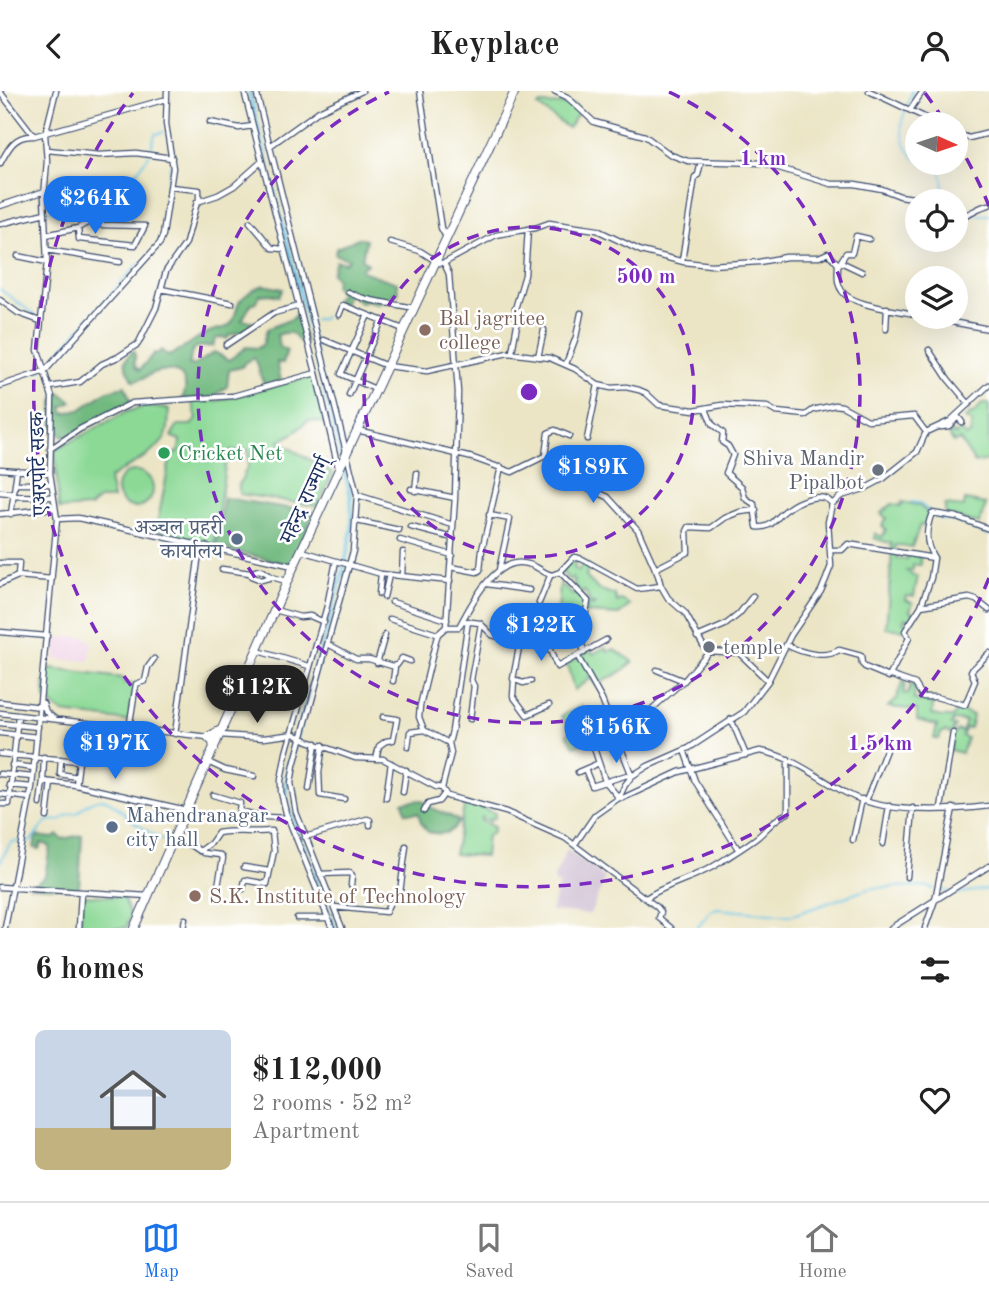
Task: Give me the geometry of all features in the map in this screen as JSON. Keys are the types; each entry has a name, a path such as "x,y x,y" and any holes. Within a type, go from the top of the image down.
{"highway":[{"name":"महेन्द्र राज्मार्ग्","path":"138,927 149,896 287,581 403,329 440,262 446,238 515,91"},
{"path":"215,749 208,737 222,732"}],"street":[{"path":"45,135 56,91"},
{"path":"0,386 45,371 160,243 170,187 167,91"},
{"path":"244,91 339,470"},
{"path":"256,91 357,495 356,540 343,564 303,691 292,783 296,812 342,928"},
{"path":"270,146 319,111 362,91"},
{"path":"419,91 441,228 446,238"},
{"path":"554,91 566,97 594,121 645,136 671,155 688,161 763,163 831,184 855,184 905,197"},
{"path":"869,91 915,112"},
{"path":"911,110 923,91"},
{"path":"0,92 34,136"},
{"path":"0,164 13,142 26,136 45,135 163,100"},
{"path":"210,122 239,128 253,126"},
{"path":"968,138 989,133"},
{"name":"एअरपोर्ट सडक","path":"5,928 31,798 57,519 50,473 50,387 38,350 47,262 45,135"},
{"path":"47,150 99,155 136,153 171,158"},
{"path":"199,200 218,195 261,162"},
{"path":"682,261 695,177 701,162"},
{"path":"50,387 80,382 102,364 138,344 156,308 166,271 186,243 191,219 199,200 199,190 170,187"},
{"path":"0,206 45,191"},
{"path":"968,214 979,207 989,205"},
{"path":"0,224 45,212"},
{"path":"46,235 78,228 89,222 145,226 135,245 79,239 78,228"},
{"path":"250,222 272,248 284,249"},
{"path":"440,262 496,235 549,223 597,230 641,251 682,261 710,265 759,262 786,257 819,257 828,253 840,264 862,272"},
{"path":"512,352 519,314 515,309 525,275 528,229"},
{"path":"869,239 856,236 852,253 846,253 840,264 840,290 851,299 905,312"},
{"path":"390,242 420,251 440,262 449,274 457,365 458,454 447,620 446,627 438,634 420,706 419,717 424,730"},
{"path":"47,250 120,262"},
{"path":"18,256 47,262"},
{"path":"161,289 232,303"},
{"path":"348,292 413,309"},
{"path":"0,300 18,313 40,321"},
{"path":"339,315 343,305 403,329"},
{"path":"226,345 274,313 299,306"},
{"path":"886,329 887,308"},
{"path":"566,364 581,313"},
{"path":"368,315 341,374 375,389"},
{"path":"349,395 382,320"},
{"path":"968,324 989,328"},
{"path":"538,357 544,330"},
{"path":"324,340 387,366 427,370 512,352 557,359 598,385 639,390 666,406 706,409 722,405 767,407 776,412 806,415 813,410 839,405 870,420 914,416 926,432"},
{"path":"929,350 969,404"},
{"path":"50,449 80,429 132,403 233,396 316,373"},
{"path":"934,430 950,421 989,384"},
{"path":"587,439 598,385"},
{"path":"706,409 712,424 723,433 722,442 733,455 726,473 742,487 745,498 754,504 757,527 774,523 788,509 809,500 826,497 832,504"},
{"path":"926,432 948,426 958,417 962,422"},
{"path":"356,430 458,454 512,472 545,456 552,457 566,466 586,488 608,497 638,530 668,598 685,613 697,636 709,651 739,653 768,681"},
{"path":"545,456 548,433 555,430 569,436"},
{"path":"575,844 595,815 619,798 631,777 684,750 744,712 768,681 796,628 821,591 831,566 828,522 832,504 841,496 883,479 917,451 926,432"},
{"path":"451,567 477,572 480,570 489,515 501,467"},
{"path":"0,469 50,473"},
{"path":"11,514 17,470"},
{"path":"417,473 413,490 455,498"},
{"path":"15,484 51,484"},
{"path":"0,492 14,496 53,497"},
{"path":"357,495 453,525"},
{"path":"0,514 55,508"},
{"path":"656,569 688,552 689,527 711,528 740,512 756,510"},
{"path":"892,676 909,638 905,631 921,606 931,577 934,558 927,548 932,514 957,517 989,530"},
{"path":"489,515 510,519 499,571"},
{"path":"57,519 78,518 294,566"},
{"path":"357,521 399,530"},
{"path":"411,527 453,538"},
{"path":"400,541 452,555"},
{"path":"831,550 842,550 848,544 934,558"},
{"path":"175,734 200,545"},
{"path":"301,551 381,574 450,581"},
{"path":"402,576 403,552"},
{"path":"539,603 551,576 560,572 574,558 582,559 636,589 661,586"},
{"path":"424,811 428,804 439,801 443,790 451,753 449,743 465,621 472,599 510,563 521,562 540,567 551,576"},
{"path":"0,563 19,563 18,576"},
{"path":"332,928 288,818 281,780 328,644 343,564"},
{"path":"222,569 250,573 261,580 272,577"},
{"path":"250,573 258,570 287,581"},
{"path":"560,572 588,601 581,640 584,653"},
{"path":"381,574 381,596 388,575"},
{"path":"0,584 18,576 52,579"},
{"path":"487,585 529,590"},
{"path":"697,636 724,625 739,614 753,596"},
{"path":"921,606 969,598 989,610"},
{"path":"392,602 447,620"},
{"path":"275,610 300,617 310,616 323,622"},
{"path":"390,619 434,635 438,634"},
{"path":"465,621 481,624 492,635 550,650 556,667 606,640"},
{"path":"446,627 458,628 465,621"},
{"path":"470,719 474,686 471,680 481,624"},
{"path":"0,632 47,636"},
{"path":"377,663 385,635"},
{"path":"520,642 514,670 513,696 527,715 549,705"},
{"path":"328,644 356,659 395,665"},
{"path":"787,645 828,655 841,650 861,656 862,664 873,671 915,684 923,697 936,697 965,705 975,681 971,671 989,653"},
{"path":"258,651 309,666"},
{"path":"653,708 683,681 709,651"},
{"path":"578,657 602,700 631,777"},
{"path":"393,681 395,665 402,658 411,661"},
{"path":"129,729 136,684 145,681 148,667 154,659"},
{"path":"657,670 683,681"},
{"path":"248,671 303,691"},
{"path":"514,681 531,681"},
{"path":"42,699 48,715 60,720"},
{"path":"0,702 41,707"},
{"path":"0,713 208,737"},
{"path":"0,804 8,805 18,715"},
{"path":"376,759 379,746 393,740 397,719 383,717"},
{"path":"731,719 746,755"},
{"path":"0,723 38,727"},
{"path":"75,785 84,723"},
{"path":"408,747 410,732 424,730 449,743"},
{"path":"222,732 264,738 296,735 355,758 391,763 443,790 447,796 506,812 575,844 578,849 657,907 661,912 659,918 671,928"},
{"path":"0,733 37,737"},
{"path":"941,808 953,733"},
{"path":"309,789 316,743"},
{"path":"323,745 319,772 320,795 344,799"},
{"path":"593,745 605,781 619,798"},
{"path":"684,750 700,788 738,849"},
{"path":"853,840 864,800 886,750"},
{"path":"619,798 690,768 760,751 788,759 849,795 864,800 913,808 989,806"},
{"path":"0,754 79,761"},
{"path":"40,804 44,757"},
{"path":"61,759 60,774 77,777"},
{"path":"646,898 668,885 703,872 760,835 776,817 788,813 788,759"},
{"path":"208,762 225,770 254,776"},
{"path":"386,798 391,763"},
{"path":"578,772 599,763"},
{"path":"12,765 34,768"},
{"path":"585,769 592,786 626,775 631,777"},
{"path":"403,792 406,770"},
{"path":"0,774 33,778"},
{"path":"43,781 75,785 187,810"},
{"path":"47,817 51,782"},
{"path":"9,785 32,787"},
{"path":"0,794 31,798"},
{"path":"212,795 240,803 239,811 266,817 288,818"},
{"path":"883,844 889,806"},
{"path":"906,877 913,808"},
{"path":"925,928 934,900 953,808"},
{"path":"306,837 368,819 370,825"},
{"path":"202,850 218,833 272,831 274,851 267,884 244,880 243,889"},
{"path":"172,843 193,846 204,853 221,855 223,858 218,886"},
{"path":"334,907 386,912 389,900 399,899 406,846"},
{"path":"891,928 989,866"},
{"path":"244,867 269,871"},
{"path":"320,873 350,873 351,885"},
{"path":"0,887 149,896"},
{"path":"79,928 81,893"},
{"path":"297,918 328,918"},
{"path":"183,928 185,919"}],"shaded area":[{"path":"58,638 87,638 91,642 90,661 54,659"},
{"path":"567,850 605,878 590,914 551,911 558,885 553,880"}],"green space":[{"path":"575,105 579,112 568,128 538,106"},
{"path":"358,238 366,240 362,259 368,264 362,271 397,283 398,294 393,294 378,304 366,300 362,303 348,293 344,303 336,304 336,299 341,294 335,286 336,279 332,273 336,261 346,263 349,259 336,255 335,252 337,248"},
{"path":"264,285 283,289 279,296 260,295 255,303 252,303 242,320 252,322 248,330 229,335 227,339 215,339 213,346 196,347 192,351 189,365 195,365 214,352 229,360 246,347 258,348 263,344 267,329 294,318 298,310 299,325 306,343 304,347 291,333 277,335 280,348 287,351 283,363 277,362 281,381 266,385 254,358 245,362 242,367 229,370 227,387 211,398 182,399 184,381 173,372 156,372 133,381 126,366 126,359 133,351 135,365 140,370 154,353 157,354 161,350 168,356 209,332 226,327 233,321 242,298"},
{"path":"313,376 326,423 308,420 297,431 279,442 333,473 318,506 239,494 239,485 248,466 248,450 227,452 214,545 156,530 171,454 179,452 180,440 172,437 174,431 178,425 191,425 197,419 192,401 217,401"},
{"path":"125,386 131,402 67,438 53,431 53,401 61,393 72,402 62,407 64,413 80,410 106,392"},
{"path":"982,404 989,404 989,460 975,463 960,440 953,442 949,434 952,432 956,435 960,430 966,436 970,435 972,422 965,419"},
{"path":"144,407 169,409 168,430 158,447 109,479 113,499 99,499 90,507 59,509 55,450 126,412"},
{"path":"135,471 148,476 153,489 148,502 135,507 122,502 117,489 122,476"},
{"path":"224,498 314,512 292,565 216,547"},
{"path":"965,500 986,504 979,524 945,514 945,505 964,507"},
{"path":"902,502 918,505 929,514 927,526 920,525 912,547 896,545 895,550 891,549 892,544 874,538 875,533 882,537 886,530 882,526 886,518 881,513 892,504 901,506"},
{"path":"892,552 897,553 897,559 907,559 908,554 920,556 921,565 913,565 913,570 907,571 918,576 914,596 906,596 905,600 913,603 910,611 916,614 912,620 905,618 903,622 909,624 905,630 886,628"},
{"path":"572,560 576,562 574,568 579,571 583,561 589,566 586,577 598,589 615,595 617,602 621,600 630,605 619,615 587,613 588,604 593,606 595,604 591,604 585,591 582,593 573,584 575,581 572,578 569,580 561,571"},
{"path":"560,584 573,595 579,592 587,602 587,606 583,606 586,608 585,613 558,612"},
{"path":"606,647 608,652 614,649 633,662 621,672 596,685 592,680 596,677 595,673 589,675 590,679 574,690 567,664 590,649 593,654"},
{"path":"50,669 122,678 124,683 135,684 129,721 63,713 45,699 44,683"},
{"path":"903,681 906,682 903,693 908,694 911,684 915,686 914,699 930,699 930,704 933,705 932,714 953,717 957,710 973,715 970,728 966,728 962,736 967,738 962,753 950,750 954,734 958,730 962,732 966,721 953,720 951,725 955,726 951,734 946,731 941,733 939,739 934,739 937,725 917,720 917,710 888,707 896,699"},
{"path":"582,706 595,733 580,739 581,744 574,746 567,734 573,730 561,716"},
{"path":"422,800 429,807 459,821 456,826 446,833 428,832 418,813 406,813 403,802"},
{"path":"465,803 495,813 495,818 491,818 490,822 482,817 481,821 494,827 492,834 487,835 485,856 454,854"},
{"path":"58,835 62,839 82,835 79,888 31,886 45,876 50,846 41,843 39,849 34,848 36,836 53,838"},
{"path":"83,895 123,897 131,916 126,928 80,928"}],"waterway":[{"path":"249,91 342,459"},
{"path":"905,112 912,91"},
{"path":"905,112 902,123 905,141"},
{"path":"150,152 155,134 164,132"},
{"path":"46,212 118,194 149,155"},
{"path":"163,222 170,165"},
{"path":"941,175 942,189"},
{"path":"973,215 989,215"},
{"path":"48,364 138,264"},
{"path":"0,289 36,316"},
{"path":"314,320 325,316"},
{"path":"26,375 41,370"},
{"path":"335,928 289,809 286,792 288,765 344,568 352,528 351,497 343,466"},
{"path":"911,502 919,503 939,519 955,521 989,535"},
{"path":"25,842 30,842 47,821 60,820 69,814 77,813 85,805 99,799 111,803 164,841"},
{"path":"0,862 11,842 21,841"},
{"path":"697,928 711,911 718,909 790,916 871,888 925,886 934,889"},
{"path":"940,889 953,894 989,889"}],"place":[{"name":"Bal jagritee college","path":"425,330"},
{"name":"Cricket Net","path":"164,453"},
{"name":"Shiva Mandir Pipalbot","path":"878,470"},
{"name":"अञ्चल प्रहरी कार्यालय","path":"237,539"},
{"name":"temple","path":"709,647"},
{"name":"Mahendranagar city hall","path":"112,827"},
{"name":"S.K. Institute of Technology","path":"195,896"}]}
